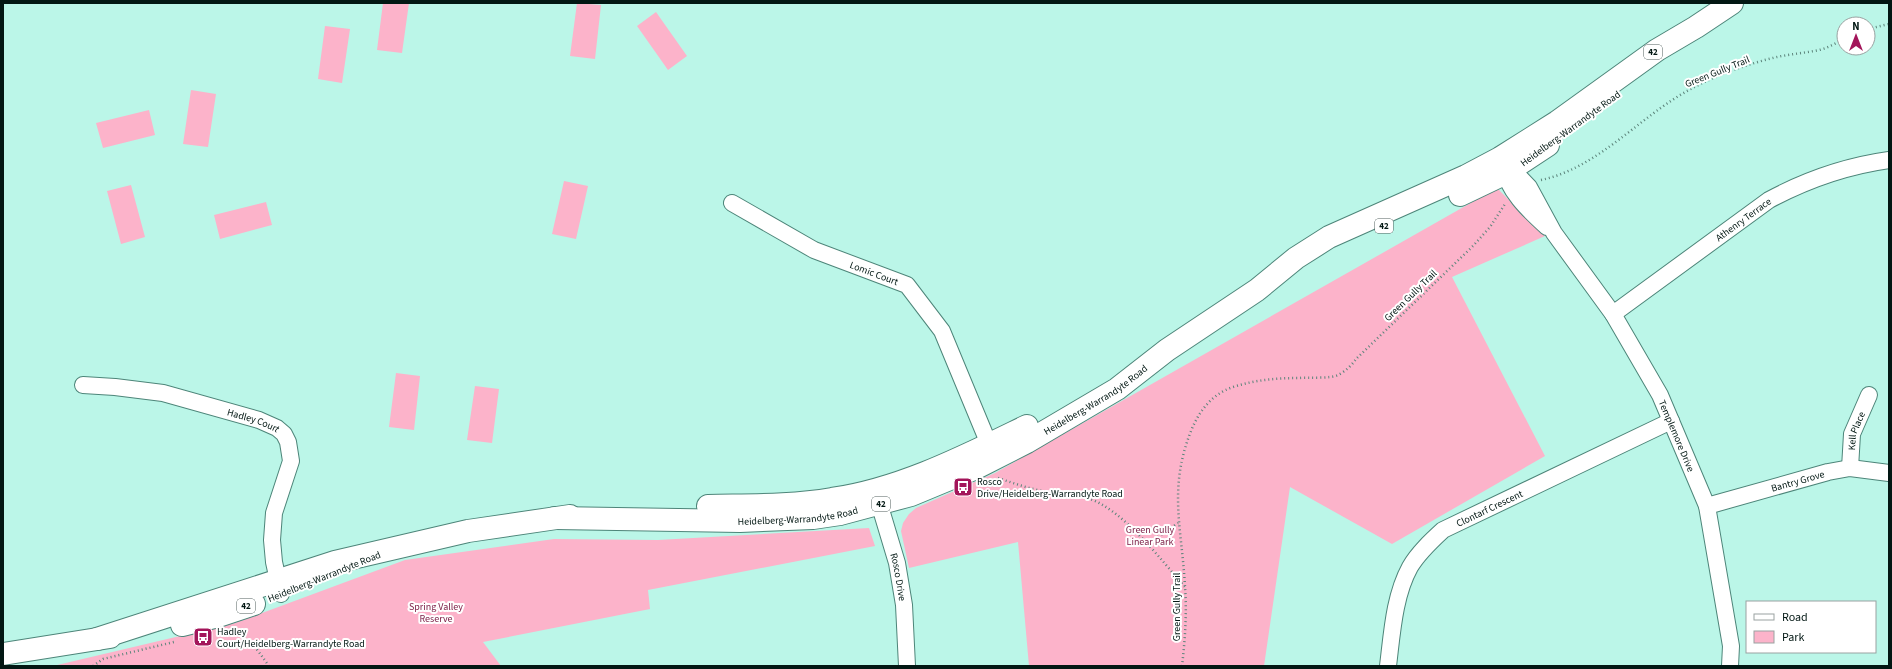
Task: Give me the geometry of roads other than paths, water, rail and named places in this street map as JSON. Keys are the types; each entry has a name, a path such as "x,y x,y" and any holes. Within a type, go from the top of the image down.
{"main road":[{"name":"Heidelberg-Warrandyte Road","path":"3,654 170,628 211,618 280,587 344,570 389,549 468,531 555,518 683,521 782,519 840,514 877,497 911,495 994,460 1073,416 1117,389 1167,350 1257,290 1378,229 1473,189 1506,167 1565,134 1661,59 1696,27 1732,3"}],"street":[{"name":"Athenry Terrace","path":"1614,314 1769,200 1794,186 1824,174 1857,165 1889,160"},
{"name":"Templemore Drive","path":"1506,167 1529,187 1554,233 1614,314 1660,395 1707,506 1731,646 1730,666"},
{"name":"Templemore Drive","path":"1506,167 1515,194 1533,215 1554,233"},
{"name":"Lomic Court","path":"732,202 814,250 907,285 942,331 994,460"},
{"name":"Hadley Court","path":"83,385 163,393 259,420 277,428 284,434 288,442 291,461 274,513 272,528 272,551 280,587"},
{"name":"Kell Place","path":"1850,468 1852,434 1869,395"},
{"name":"Clontarf Crescent","path":"1388,666 1394,618 1401,590 1410,567 1426,545 1443,530 1672,422"},
{"name":"Bantry Grove","path":"1707,506 1828,472 1850,468 1889,472"},
{"name":"Rosco Drive","path":"877,497 897,563 904,605 907,666"}],"place":[{"name":"Rosco Drive/Heidelberg-Warrandyte Road","path":"963,487"},
{"name":"Hadley Court/Heidelberg-Warrandyte Road","path":"203,637"}],"park label":[{"name":"Green Gully Linear Park","path":"1150,534"},
{"name":"Spring Valley Reserve","path":"436,612"}]}
